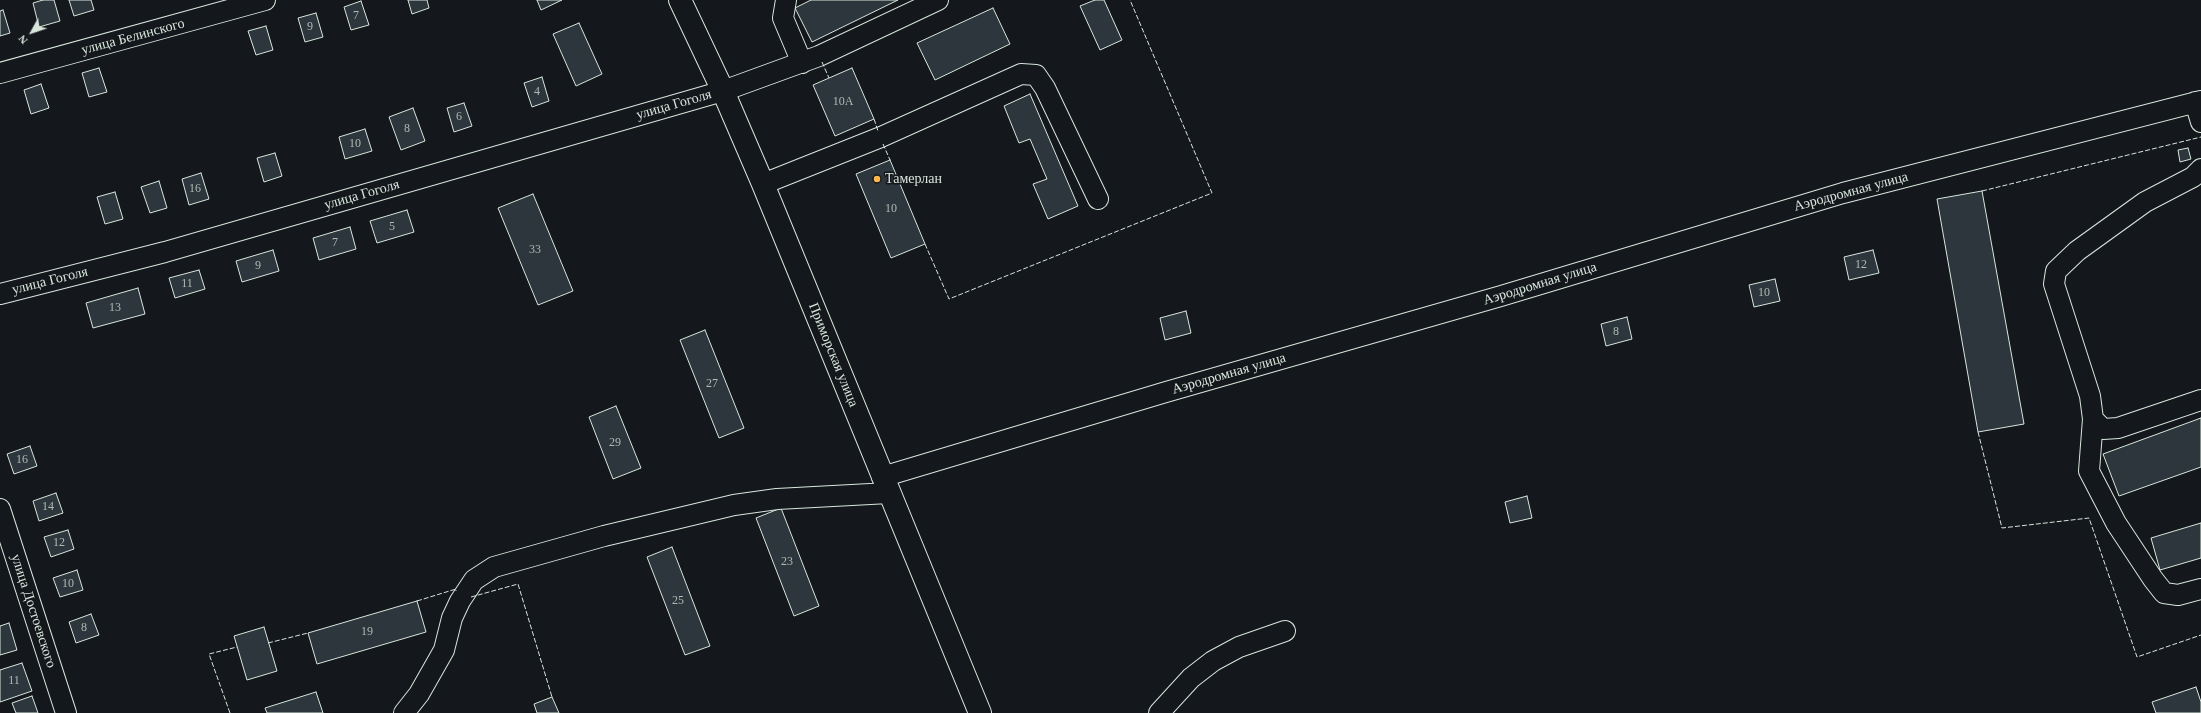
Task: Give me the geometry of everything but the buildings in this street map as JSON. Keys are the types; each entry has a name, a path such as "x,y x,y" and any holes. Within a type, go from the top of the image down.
{"main road":[{"name":"Приморская улица","path":"680,0 723,91 763,184 980,713"}],"lane":[{"name":"улица Белинского","path":"0,73 266,0"},
{"path":"786,0 783,18 802,63"},
{"name":"улица Гоголя","path":"0,294 165,252 723,91 802,63 938,0"},
{"path":"763,184 881,137 1021,74 1036,75 1045,88 1098,199"},
{"path":"2198,101 2201,122"},
{"name":"Аэродромная улица","path":"404,713 419,694 444,650 452,618 460,601 474,580 494,567 604,536 734,505 886,485 1159,394 1501,296 1843,193 2198,101"},
{"path":"2201,169 2194,176 2145,202 2077,251 2056,271 2054,284 2090,396 2093,419 2088,471 2116,524 2164,593 2178,595 2201,589"},
{"path":"2093,419 2103,429 2118,428 2201,400"},
{"name":"улица Достоевского","path":"0,509 66,713"},
{"path":"1159,713 1191,678 1213,661 1239,647 1285,631"}],"fence":[{"path":"925,244 949,299 1212,193 1130,0"},
{"path":"822,62 829,78"},
{"path":"874,119 878,131"},
{"path":"1982,191 2201,137"},
{"path":"883,144 890,160"},
{"path":"1978,432 2002,528 2089,518 2137,657 2201,635"},
{"path":"471,597 518,584 552,697"},
{"path":"417,601 456,589 456,591"},
{"path":"268,643 308,633"},
{"path":"230,713 209,654 237,647"}],"place":[{"name":"Тамерлан","path":"877,179"}]}
